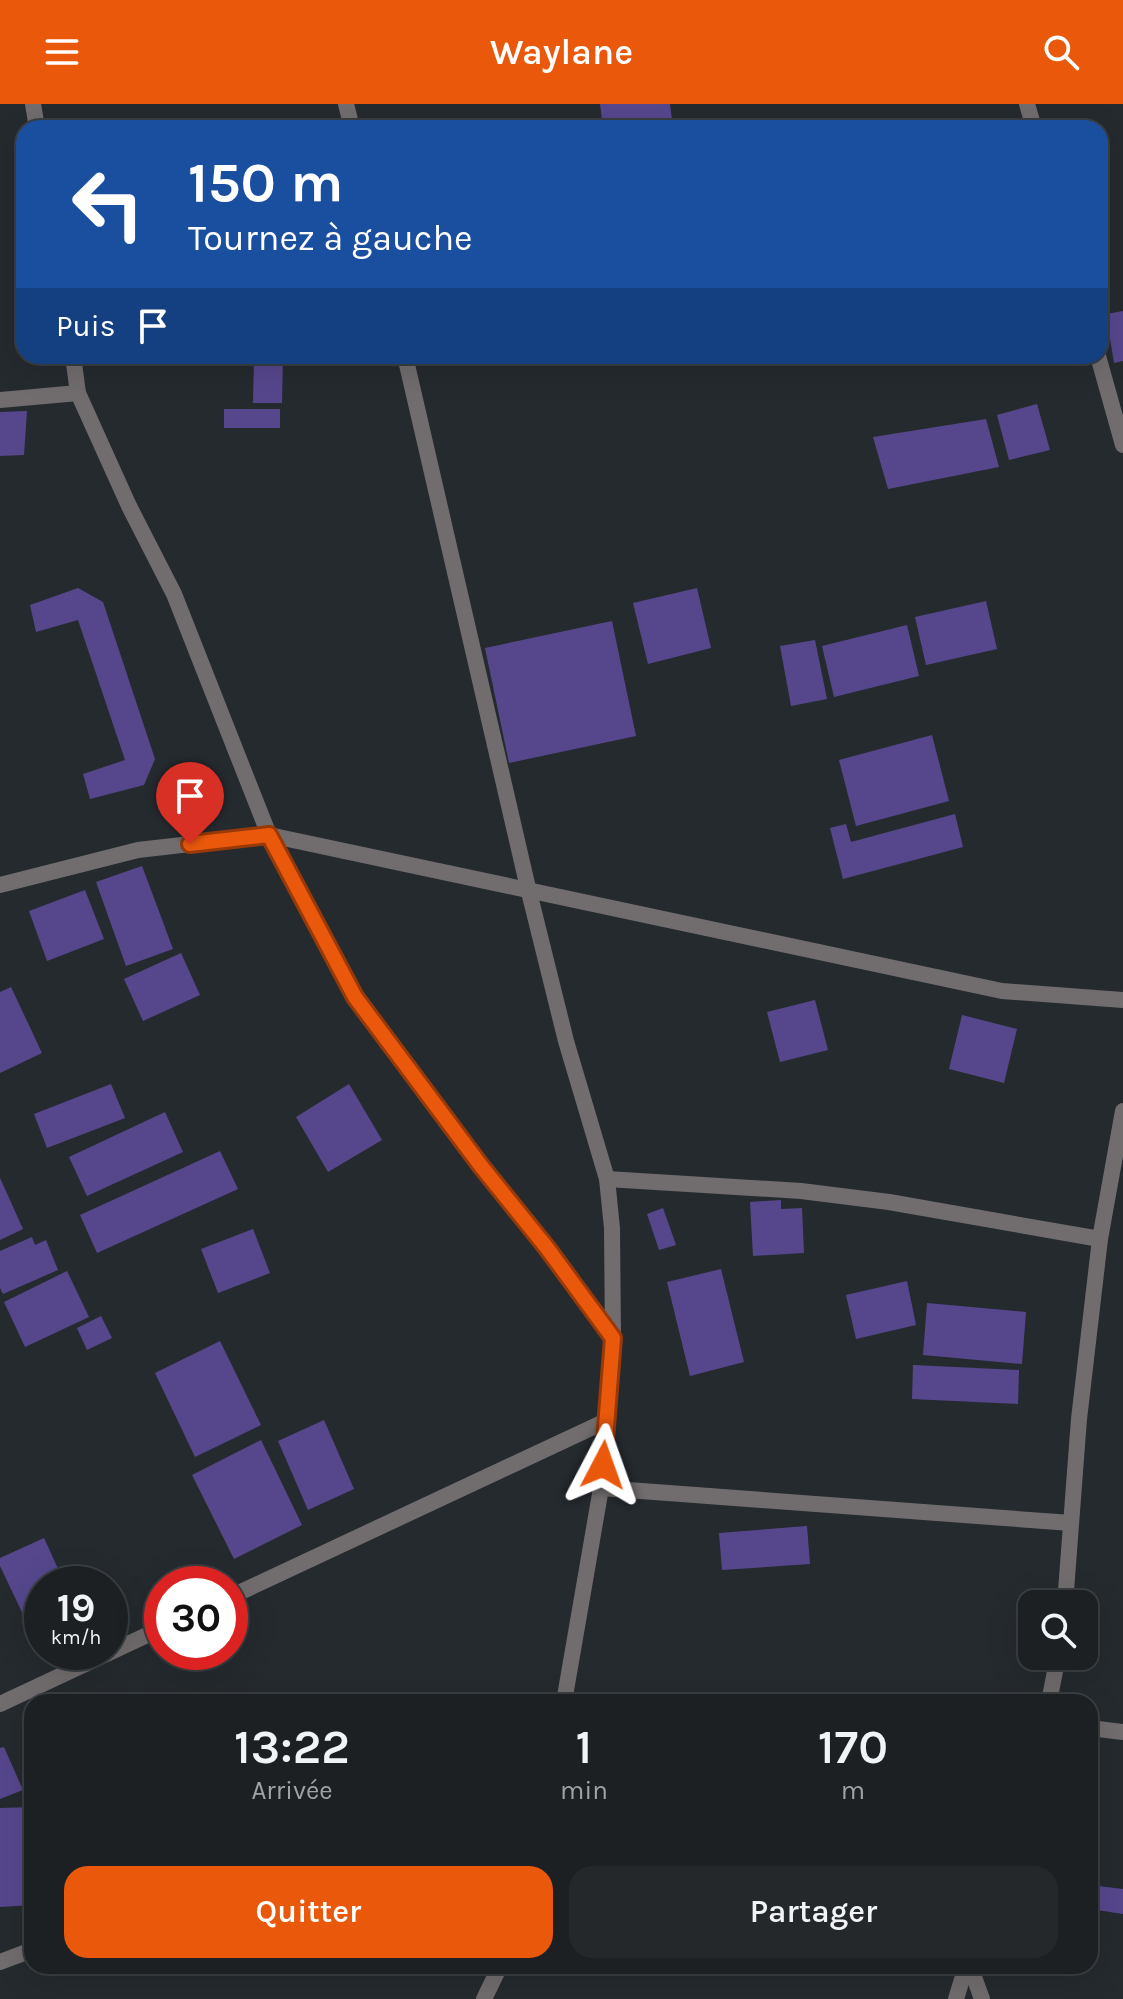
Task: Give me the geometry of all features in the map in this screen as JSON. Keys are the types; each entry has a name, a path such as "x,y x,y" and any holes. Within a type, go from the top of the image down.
{"street":[{"path":"74,364 78,393 129,506 174,594 269,835 355,997 613,1338"},
{"path":"407,364 528,888 574,1071 607,1179 612,1228 613,1338 601,1488 565,1694"},
{"path":"1100,364 1123,445"},
{"path":"0,400 78,393"},
{"path":"0,885 138,850 269,835 1002,991 1123,1000"},
{"path":"1066,1590 1079,1419 1100,1239 1123,1111"},
{"path":"607,1179 801,1191 889,1202 1100,1239"},
{"path":"248,1589 606,1421"},
{"path":"601,1488 1071,1523"},
{"path":"0,1704 144,1636"},
{"path":"1051,1694 1055,1670"},
{"path":"1098,1729 1123,1732"},
{"path":"0,1962 24,1953"},
{"path":"484,1999 496,1974"},
{"path":"956,1999 965,1974"},
{"path":"971,1974 982,1999"}],"building":[{"path":"600,104 670,104 672,120 602,120"},
{"path":"1123,311 1123,361 1114,363 1108,326 1108,314"},
{"path":"254,364 283,364 282,403 253,403"},
{"path":"1037,404 1050,450 1009,460 997,415"},
{"path":"224,409 280,409 280,428 224,428"},
{"path":"27,411 24,455 0,456 0,412"},
{"path":"986,419 999,467 888,489 873,437"},
{"path":"78,588 103,602 155,759 144,785 90,799 83,774 125,760 78,620 36,632 30,605"},
{"path":"697,588 711,648 648,664 633,603"},
{"path":"986,601 997,649 926,665 915,617"},
{"path":"612,621 636,736 509,763 485,648"},
{"path":"907,625 919,676 834,697 822,646"},
{"path":"815,640 827,699 791,706 780,646"},
{"path":"932,735 949,801 856,826 839,760"},
{"path":"955,814 963,847 843,879 830,828 846,824 851,842"},
{"path":"142,866 173,949 126,966 96,882"},
{"path":"85,890 104,939 47,961 29,911"},
{"path":"181,953 200,995 143,1021 124,979"},
{"path":"11,987 42,1053 0,1073 0,992"},
{"path":"815,1000 828,1050 780,1062 767,1012"},
{"path":"962,1015 1017,1029 1004,1083 949,1069"},
{"path":"111,1084 125,1118 47,1148 34,1114"},
{"path":"349,1084 382,1140 328,1172 296,1117"},
{"path":"165,1112 183,1152 87,1196 69,1157"},
{"path":"220,1151 238,1189 97,1253 80,1215"},
{"path":"0,1178 23,1229 0,1240"},
{"path":"781,1200 781,1209 802,1208 804,1253 753,1256 750,1202"},
{"path":"663,1208 676,1245 659,1250 647,1214"},
{"path":"253,1229 270,1273 218,1293 201,1249"},
{"path":"32,1237 35,1245 46,1240 58,1270 3,1294 0,1288 0,1251"},
{"path":"721,1269 744,1362 690,1376 667,1282"},
{"path":"67,1271 89,1317 25,1347 4,1302"},
{"path":"907,1281 916,1325 856,1339 846,1295"},
{"path":"927,1303 1026,1312 1022,1364 923,1355"},
{"path":"101,1316 112,1338 87,1350 77,1328"},
{"path":"220,1341 261,1425 195,1457 155,1373"},
{"path":"913,1365 1019,1370 1018,1404 912,1399"},
{"path":"324,1420 354,1489 308,1510 278,1441"},
{"path":"261,1440 302,1525 234,1559 192,1475"},
{"path":"807,1526 810,1564 722,1570 719,1533"},
{"path":"44,1538 57,1566 24,1566 24,1617 0,1566 0,1558"},
{"path":"4,1747 23,1790 0,1799 0,1748"},
{"path":"24,1807 24,1906 0,1907 0,1808"},
{"path":"1098,1886 1123,1889 1123,1914 1098,1910"}],"route":[{"path":"190,844 269,835 355,997 613,1338 603,1465"}]}
